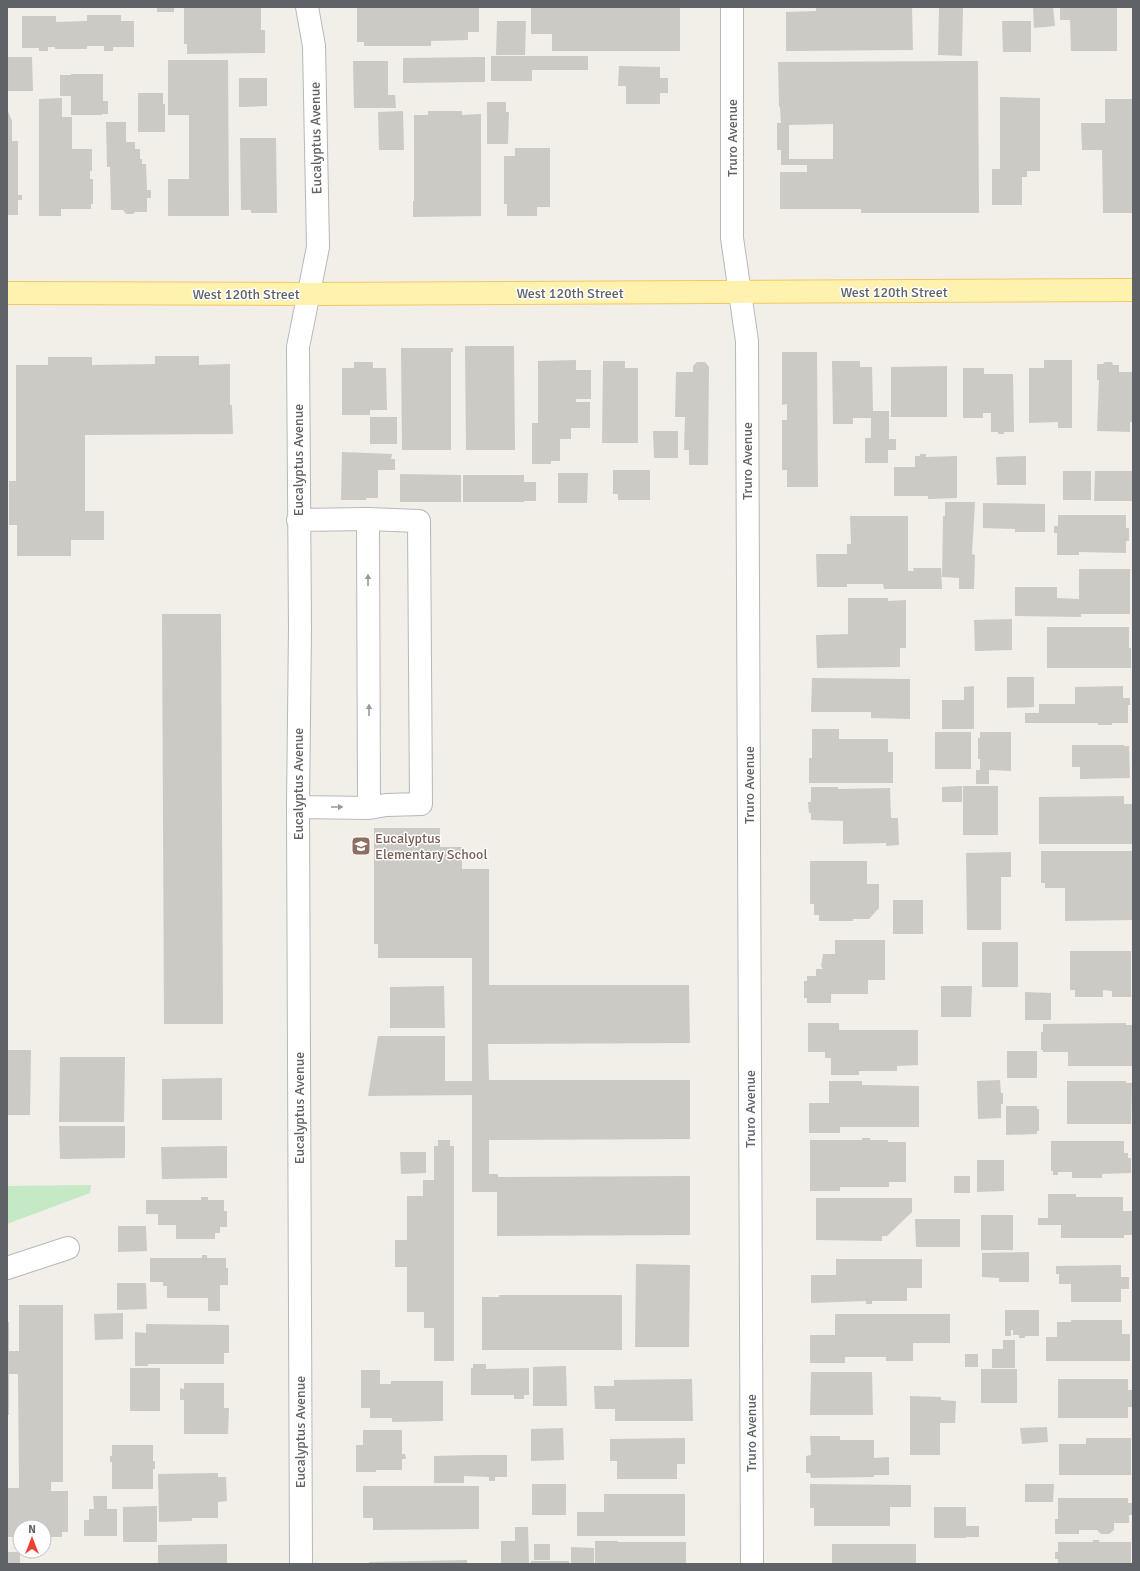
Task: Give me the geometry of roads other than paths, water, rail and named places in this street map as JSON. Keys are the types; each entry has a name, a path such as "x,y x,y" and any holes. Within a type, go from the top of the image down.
{"main road":[{"name":"West 120th Street","path":"7,293 310,294 1133,290"}],"street":[{"name":"Eucalyptus Avenue","path":"301,1564 298,807 300,628 298,520 298,347 310,294 318,247 314,46 307,7"},
{"name":"Truro Avenue","path":"732,7 732,238 747,341 752,1564"},
{"path":"368,519 369,808"},
{"path":"298,520 368,519 418,521 421,796 421,804 386,804 369,808 298,807"},
{"path":"7,1268 68,1248"}],"place":[{"name":"Eucalyptus Elementary School","path":"361,846"}]}
